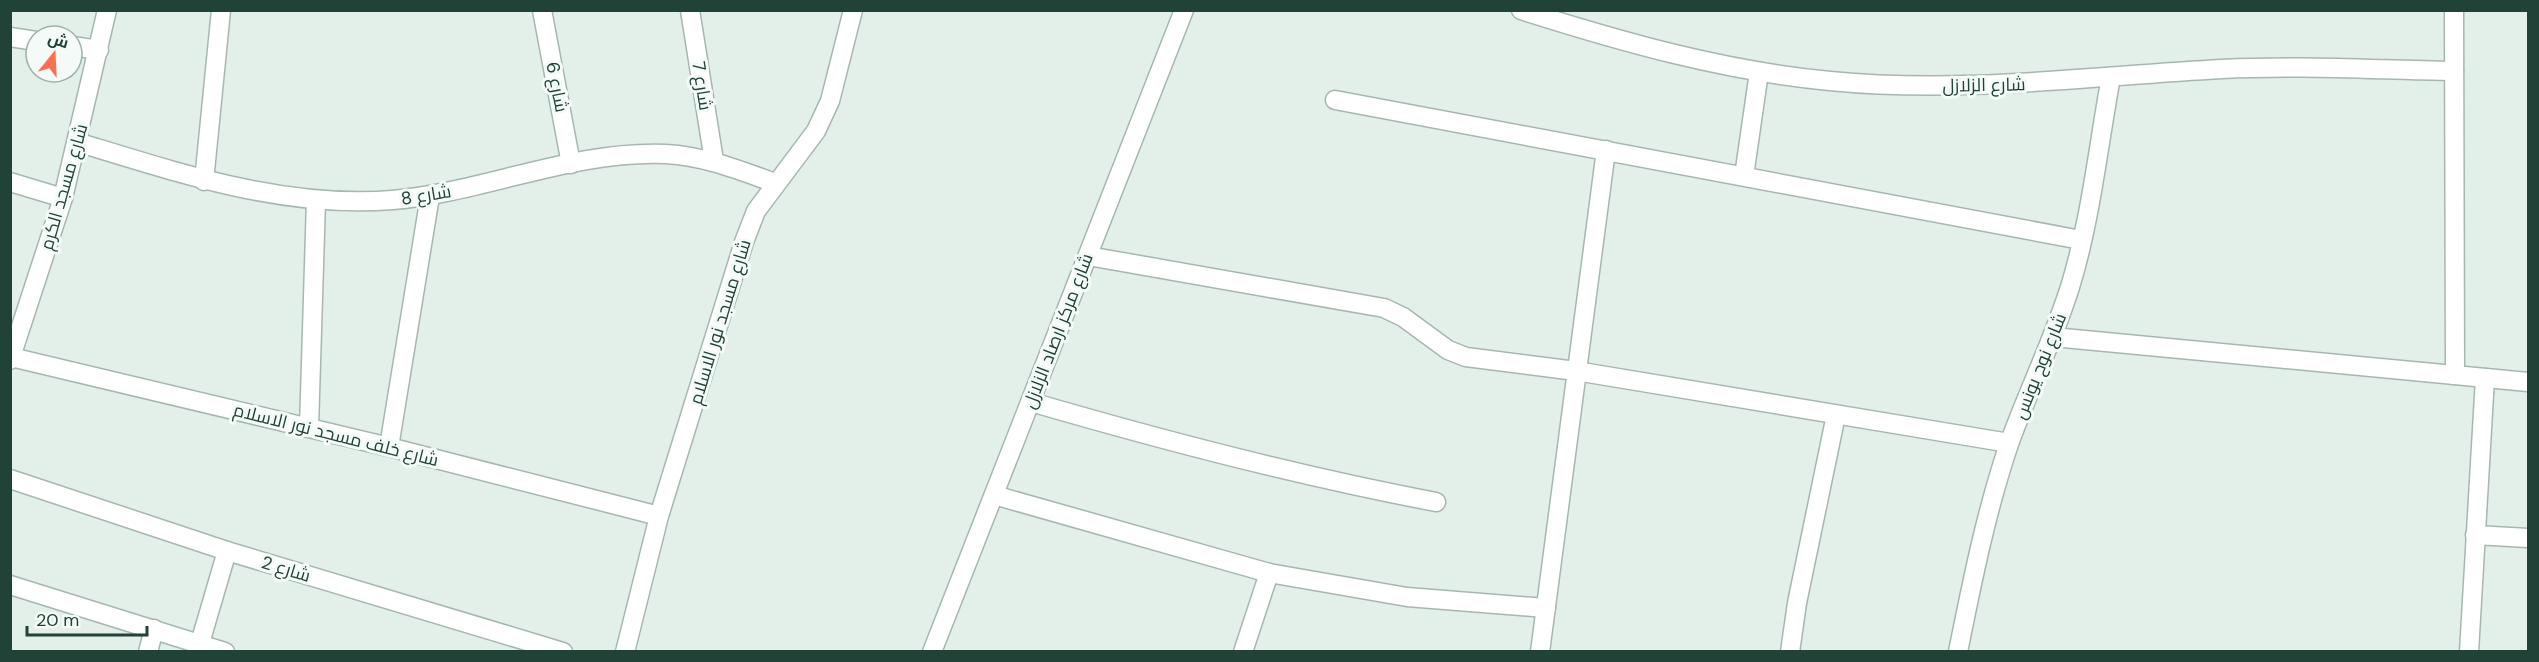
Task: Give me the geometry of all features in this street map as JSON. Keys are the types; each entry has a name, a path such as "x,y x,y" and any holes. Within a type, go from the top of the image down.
{"street":[{"name":"شارع مسجد الكرم","path":"11,359 63,198 107,10"},
{"path":"204,181 221,10"},
{"name":"شارع 6","path":"542,10 571,164"},
{"name":"شارع 7","path":"690,10 714,161"},
{"name":"شارع مسجد نور الاسلام","path":"625,651 659,516 744,242 756,211 775,183 798,159 816,131 831,100 853,10"},
{"name":"شارع مركز ارصاد الزلازل","path":"932,651 1184,10"},
{"name":"شارع الزلازل","path":"1521,10 1621,42 1760,72 1900,86 1994,86 2225,69 2454,71"},
{"path":"2454,10 2455,375"},
{"path":"84,48 99,50"},
{"path":"1744,176 1760,72"},
{"name":"شارع نوح يونس","path":"1958,651 1983,535 2009,443 2053,337 2070,285 2081,240 2111,77"},
{"path":"1335,100 2081,240"},
{"name":"شارع 8","path":"77,142 204,181 316,200 363,201 430,196 571,164 617,156 665,154 714,161 775,183"},
{"path":"1540,651 1606,150"},
{"path":"10,182 63,198"},
{"path":"389,447 430,196"},
{"path":"309,428 316,200"},
{"path":"1088,256 1384,308 1403,317 1448,350 1466,357 1576,371 2009,443"},
{"path":"2053,337 2529,382"},
{"name":"شارع خلف مسجد نور الاسلام","path":"11,359 389,447 659,516"},
{"path":"2469,651 2485,378"},
{"path":"1031,402 1191,449 1274,470 1436,502"},
{"path":"1790,651 1799,594 1836,415"},
{"name":"شارع 2","path":"10,479 227,551 563,651"},
{"path":"994,495 1269,573 1407,597 1546,608"},
{"path":"2475,535 2529,538"},
{"path":"200,644 227,551"},
{"path":"1243,651 1269,573"},
{"path":"10,585 225,651"},
{"path":"148,651 154,629"}]}
